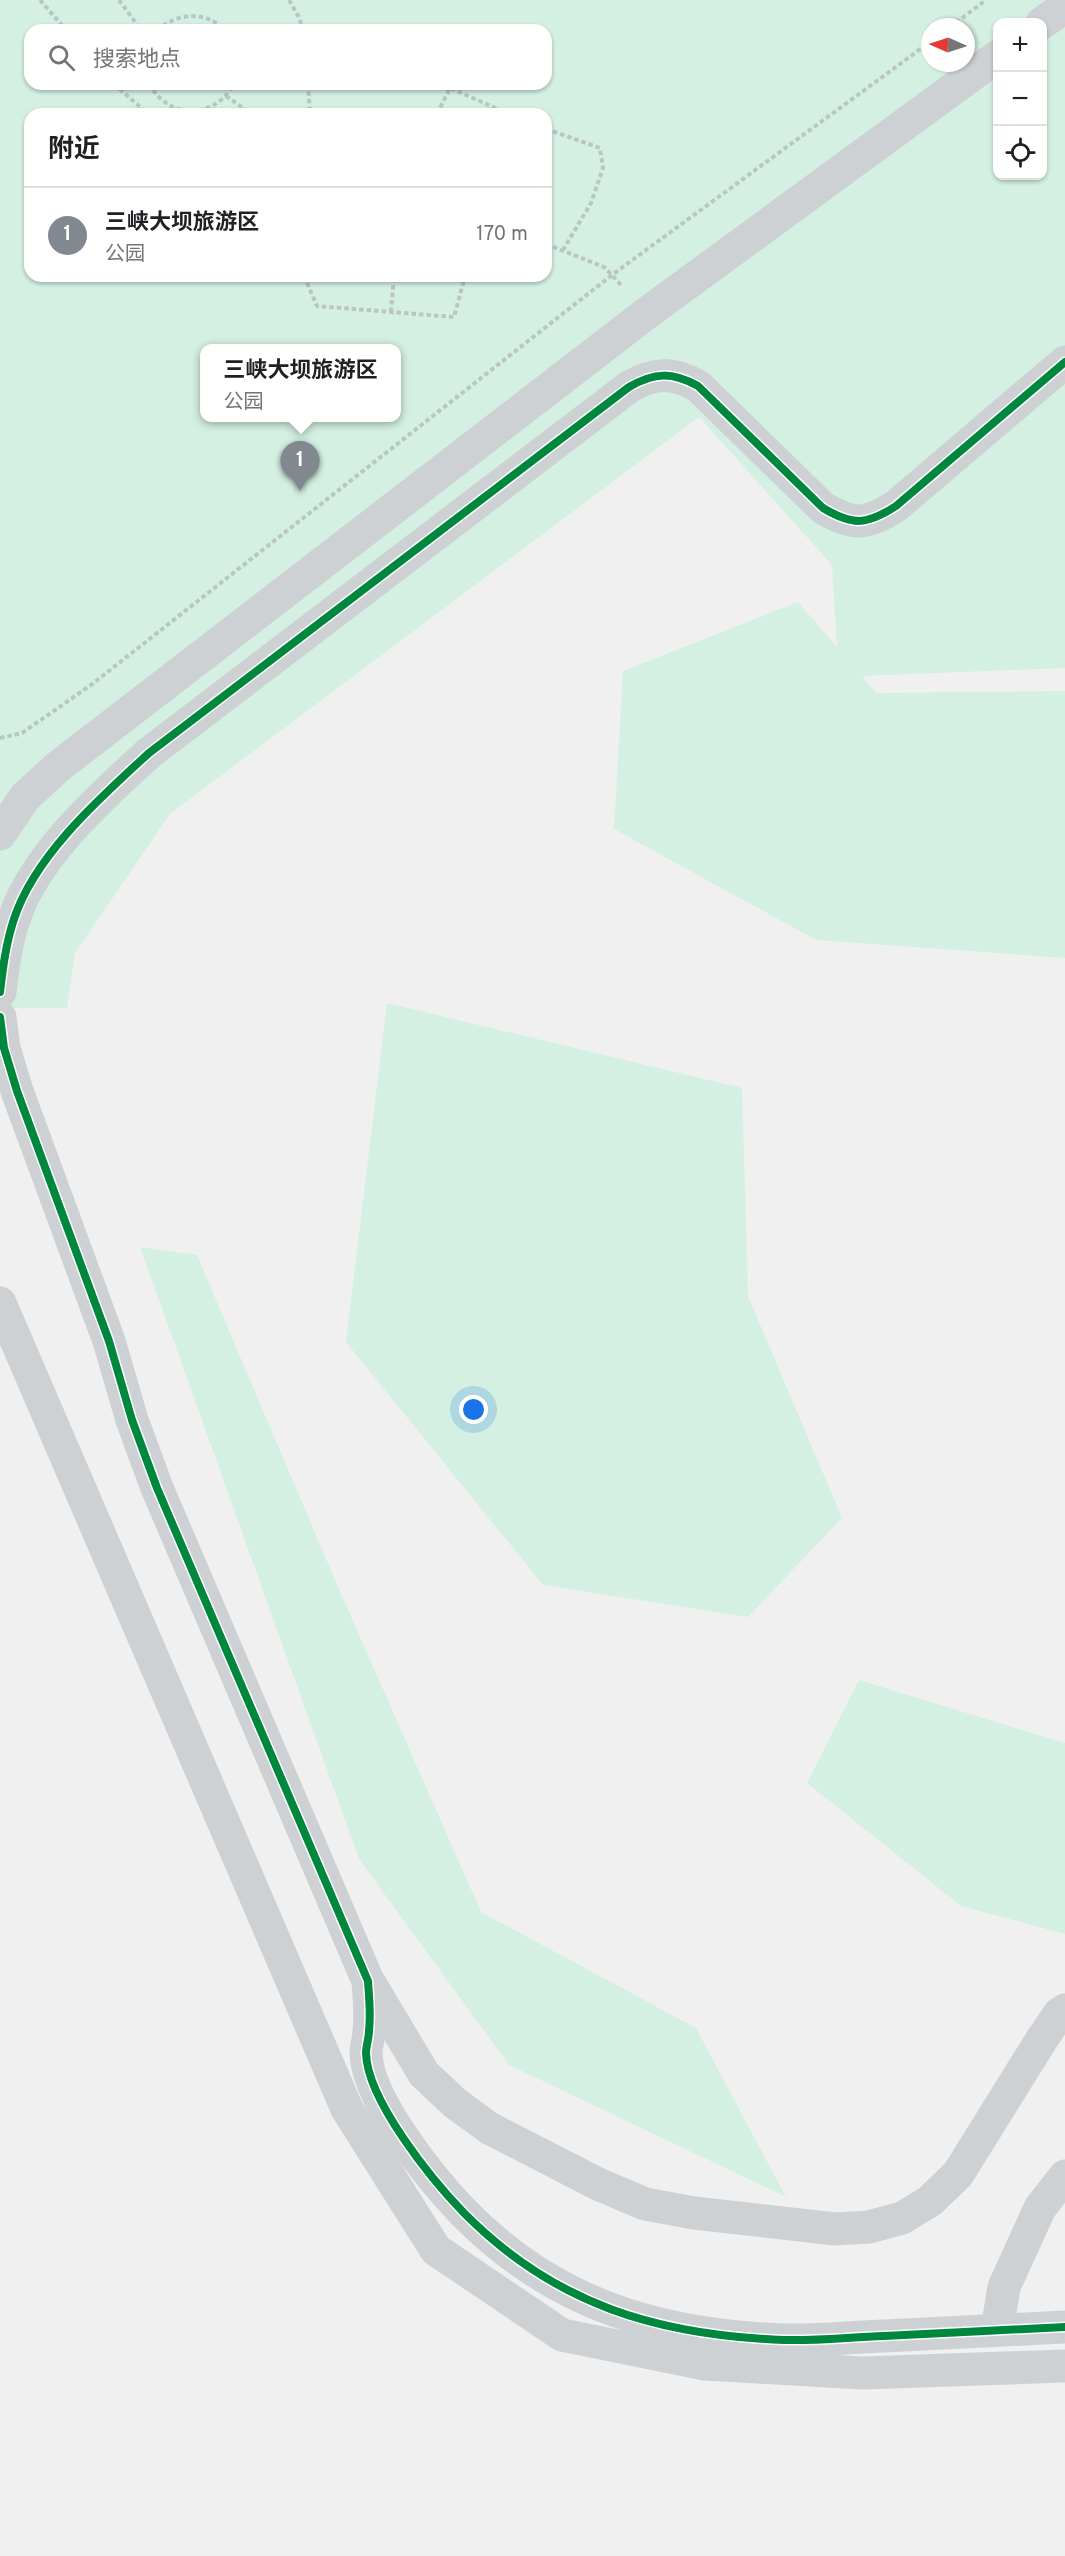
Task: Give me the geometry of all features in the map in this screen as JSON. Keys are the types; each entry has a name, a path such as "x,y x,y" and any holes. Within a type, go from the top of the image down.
{"street":[{"path":"1047,20 1065,7"},
{"path":"0,834 13,798 59,766 647,314 993,61"},
{"path":"0,992 3,960 14,918 35,876 84,812 149,753 637,382 663,375 682,377 699,386 823,508 840,518 858,522 879,517 896,506 1065,362"},
{"path":"0,1017 4,1048 17,1090 109,1341 132,1420 157,1488 368,1981 424,2074 455,2103 489,2128 598,2184 645,2204 694,2213 835,2229 869,2227 902,2218 937,2194 958,2174 1042,2039 1059,2014 1065,2010"},
{"path":"0,1303 347,2109 436,2250 562,2335 705,2364 862,2373 1065,2366"},
{"path":"368,1981 370,2029 366,2053 371,2077 402,2136 442,2190 487,2236 541,2275 596,2304 658,2325 719,2335 786,2340 1065,2327"},
{"path":"997,2330 1004,2287 1040,2208 1065,2176"}],"path":[{"path":"40,0 61,24"},
{"path":"119,0 137,24"},
{"path":"289,0 301,24"},
{"path":"962,18 986,0"},
{"path":"164,24 167,21 194,15 207,18 216,24"},
{"path":"0,738 22,733 91,685 612,275 921,49"},
{"path":"121,90 141,108"},
{"path":"153,90 163,102 173,108"},
{"path":"207,108 215,105 230,90"},
{"path":"308,90 310,108"},
{"path":"440,108 449,90"},
{"path":"455,90 495,108"},
{"path":"226,96 243,108"},
{"path":"552,131 600,148 603,168 591,203 563,250"},
{"path":"552,246 604,267 647,314"},
{"path":"307,282 317,306 454,317 463,282"},
{"path":"391,312 394,282"}],"green space":[{"path":"0,0 1065,0 1065,668 862,676 876,693 1065,691 1065,958 816,940 614,829 623,671 798,602 837,647 832,565 699,417 170,814 75,953 67,1008 0,1008"},
{"path":"387,1003 742,1088 748,1296 842,1518 748,1617 543,1585 346,1342"},
{"path":"140,1247 197,1255 335,1580 481,1912 696,2028 786,2197 509,2065 359,1859"},
{"path":"859,1680 1065,1743 1065,1934 961,1906 807,1783"}],"cycle path":[{"path":"0,992 9,937 24,895 53,850 91,808 149,753 629,387 655,376 672,376 698,386 823,508 843,518 860,521 877,517 896,506 1065,362"},
{"path":"0,1017 4,1048 17,1091 109,1341 132,1420 157,1488 368,1981 370,2018 366,2053 369,2072 389,2116 435,2181 464,2213 499,2245 535,2271 572,2292 611,2309 651,2322 738,2337 784,2340 1065,2327"}],"place":[{"name":"三峡大坝旅游区","path":"300,491"}]}
